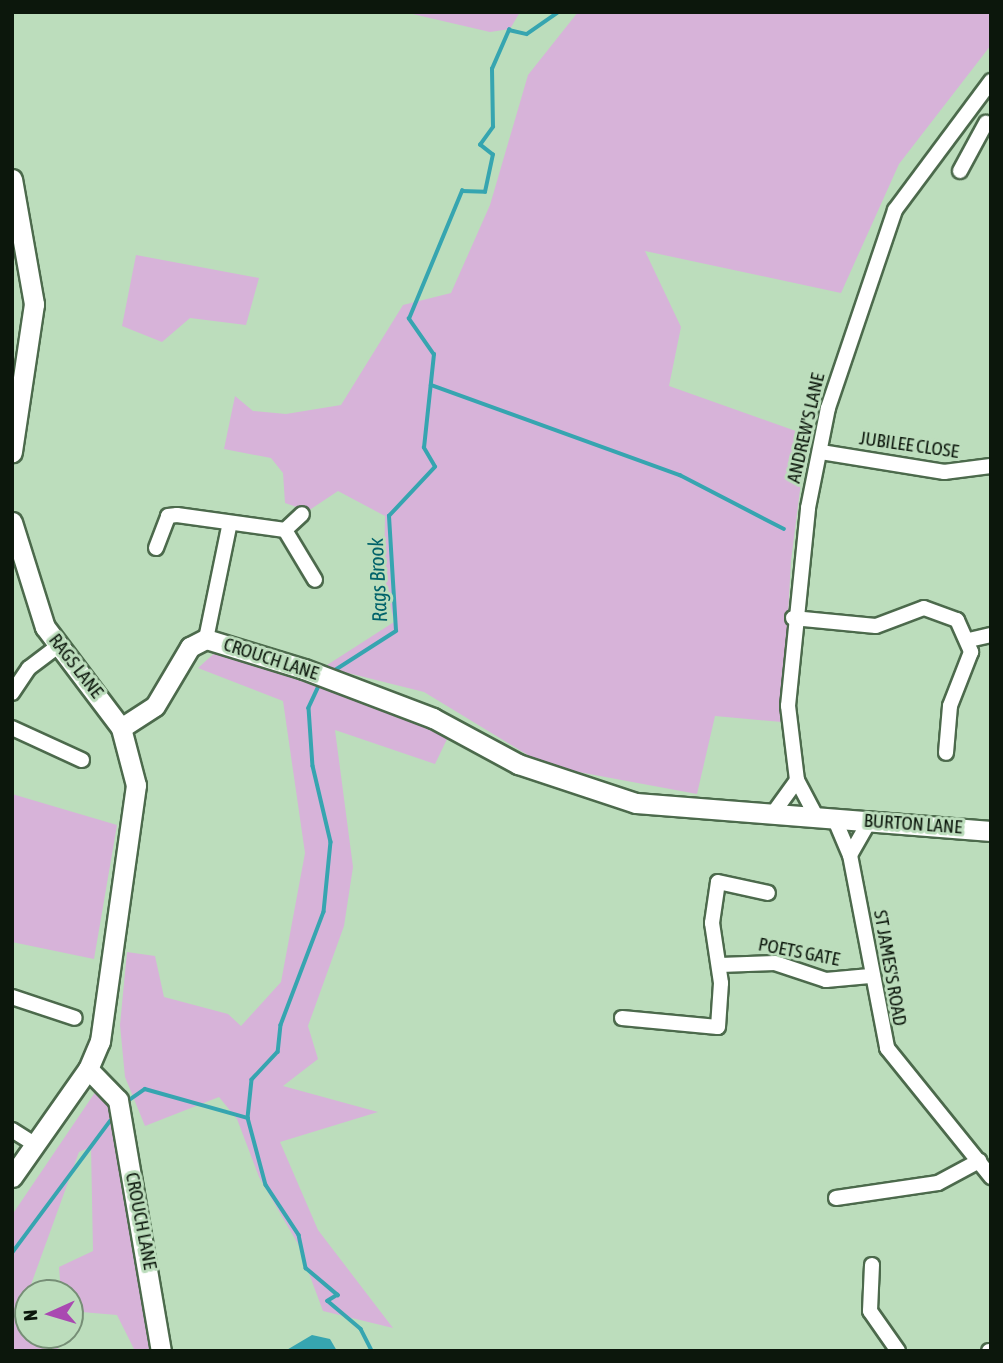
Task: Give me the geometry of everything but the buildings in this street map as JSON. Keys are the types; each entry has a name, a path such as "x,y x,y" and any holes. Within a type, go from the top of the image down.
{"street":[{"name":"ANDREW'S LANE","path":"826,819 797,780 788,717 793,618 821,452 847,345 895,210 991,81"},
{"path":"960,171 988,124 967,111"},
{"path":"12,179 34,304 12,452"},
{"name":"JUBILEE CLOSE","path":"821,452 944,472 991,466"},
{"path":"156,548 168,516 229,527 285,530 302,514"},
{"name":"RAGS LANE","path":"12,522 27,582 57,648 121,728"},
{"path":"206,639 229,527"},
{"path":"285,530 315,580"},
{"path":"793,618 876,625 913,610 936,610 957,620 969,640 967,670 950,706 946,753"},
{"path":"969,640 991,635"},
{"name":"CROUCH LANE","path":"121,728 155,706 190,647 206,639 304,669 433,718 518,764 598,792 636,803 774,812 826,819"},
{"path":"12,693 29,668 57,648"},
{"path":"12,728 82,760"},
{"path":"12,1177 88,1069 108,1010 136,806 134,768 121,728"},
{"path":"774,812 797,780"},
{"name":"BURTON LANE","path":"826,819 870,820 991,831"},
{"name":"ST JAMES'S ROAD","path":"826,819 850,855 870,976 887,1048 991,1177"},
{"path":"850,855 870,820"},
{"path":"622,1018 718,1027 720,965 712,937 718,882 768,893"},
{"name":"POETS GATE","path":"720,965 775,963 826,980 870,976"},
{"path":"12,997 75,1018"},
{"name":"CROUCH LANE","path":"88,1069 118,1100 161,1351"},
{"path":"12,1130 36,1145"},
{"path":"836,1198 938,1183 979,1161"},
{"path":"872,1265 870,1311 881,1346 898,1351"}],"shaded area":[{"path":"404,12 520,12 510,29 490,32"},
{"path":"578,12 991,12 991,45 899,164 841,293 645,251 681,327 669,386 807,435 791,561 782,722 715,716 697,794 546,766 424,692 324,667 394,622 384,575 385,516 338,491 308,511 285,503 283,473 271,458 224,449 235,396 253,411 286,414 341,405 403,305 451,293 490,205 528,75"},
{"path":"136,255 259,278 246,325 190,318 162,342 122,326"},
{"path":"219,649 449,735 435,764 335,730 353,867 344,926 308,1026 318,1059 283,1086 378,1112 280,1142 318,1230 393,1328 323,1311 298,1244 259,1177 237,1119 219,1097 145,1126 125,1077 120,1025 127,952 155,956 164,997 228,1014 241,1026 281,982 305,853 283,701 198,668"},
{"path":"12,794 117,825 94,959 12,942"},
{"path":"98,1088 108,1094 156,1351 135,1351 117,1315 84,1312 84,1279 60,1279 59,1267 93,1251 91,1147 79,1152 33,1279 14,1279 14,1349 63,1351 12,1351 12,1215"}],"water":[{"path":"312,1335 330,1339 337,1351 285,1351"}],"waterway":[{"name":"Rags Brook","path":"332,672 396,631 389,516 435,467 424,448 434,355 409,319 462,191 485,192 493,155 480,145 493,127 492,69 509,30 527,34 559,12"},
{"path":"431,385 680,475 784,529"},
{"name":"Rags Brook","path":"321,682 309,708 313,766 331,842 324,912 281,1025 278,1052 252,1080 248,1118 266,1185 299,1235 306,1268 338,1295 328,1301 361,1329 372,1351"},
{"path":"125,1103 145,1089 248,1118"},
{"path":"12,1253 110,1121"}]}
